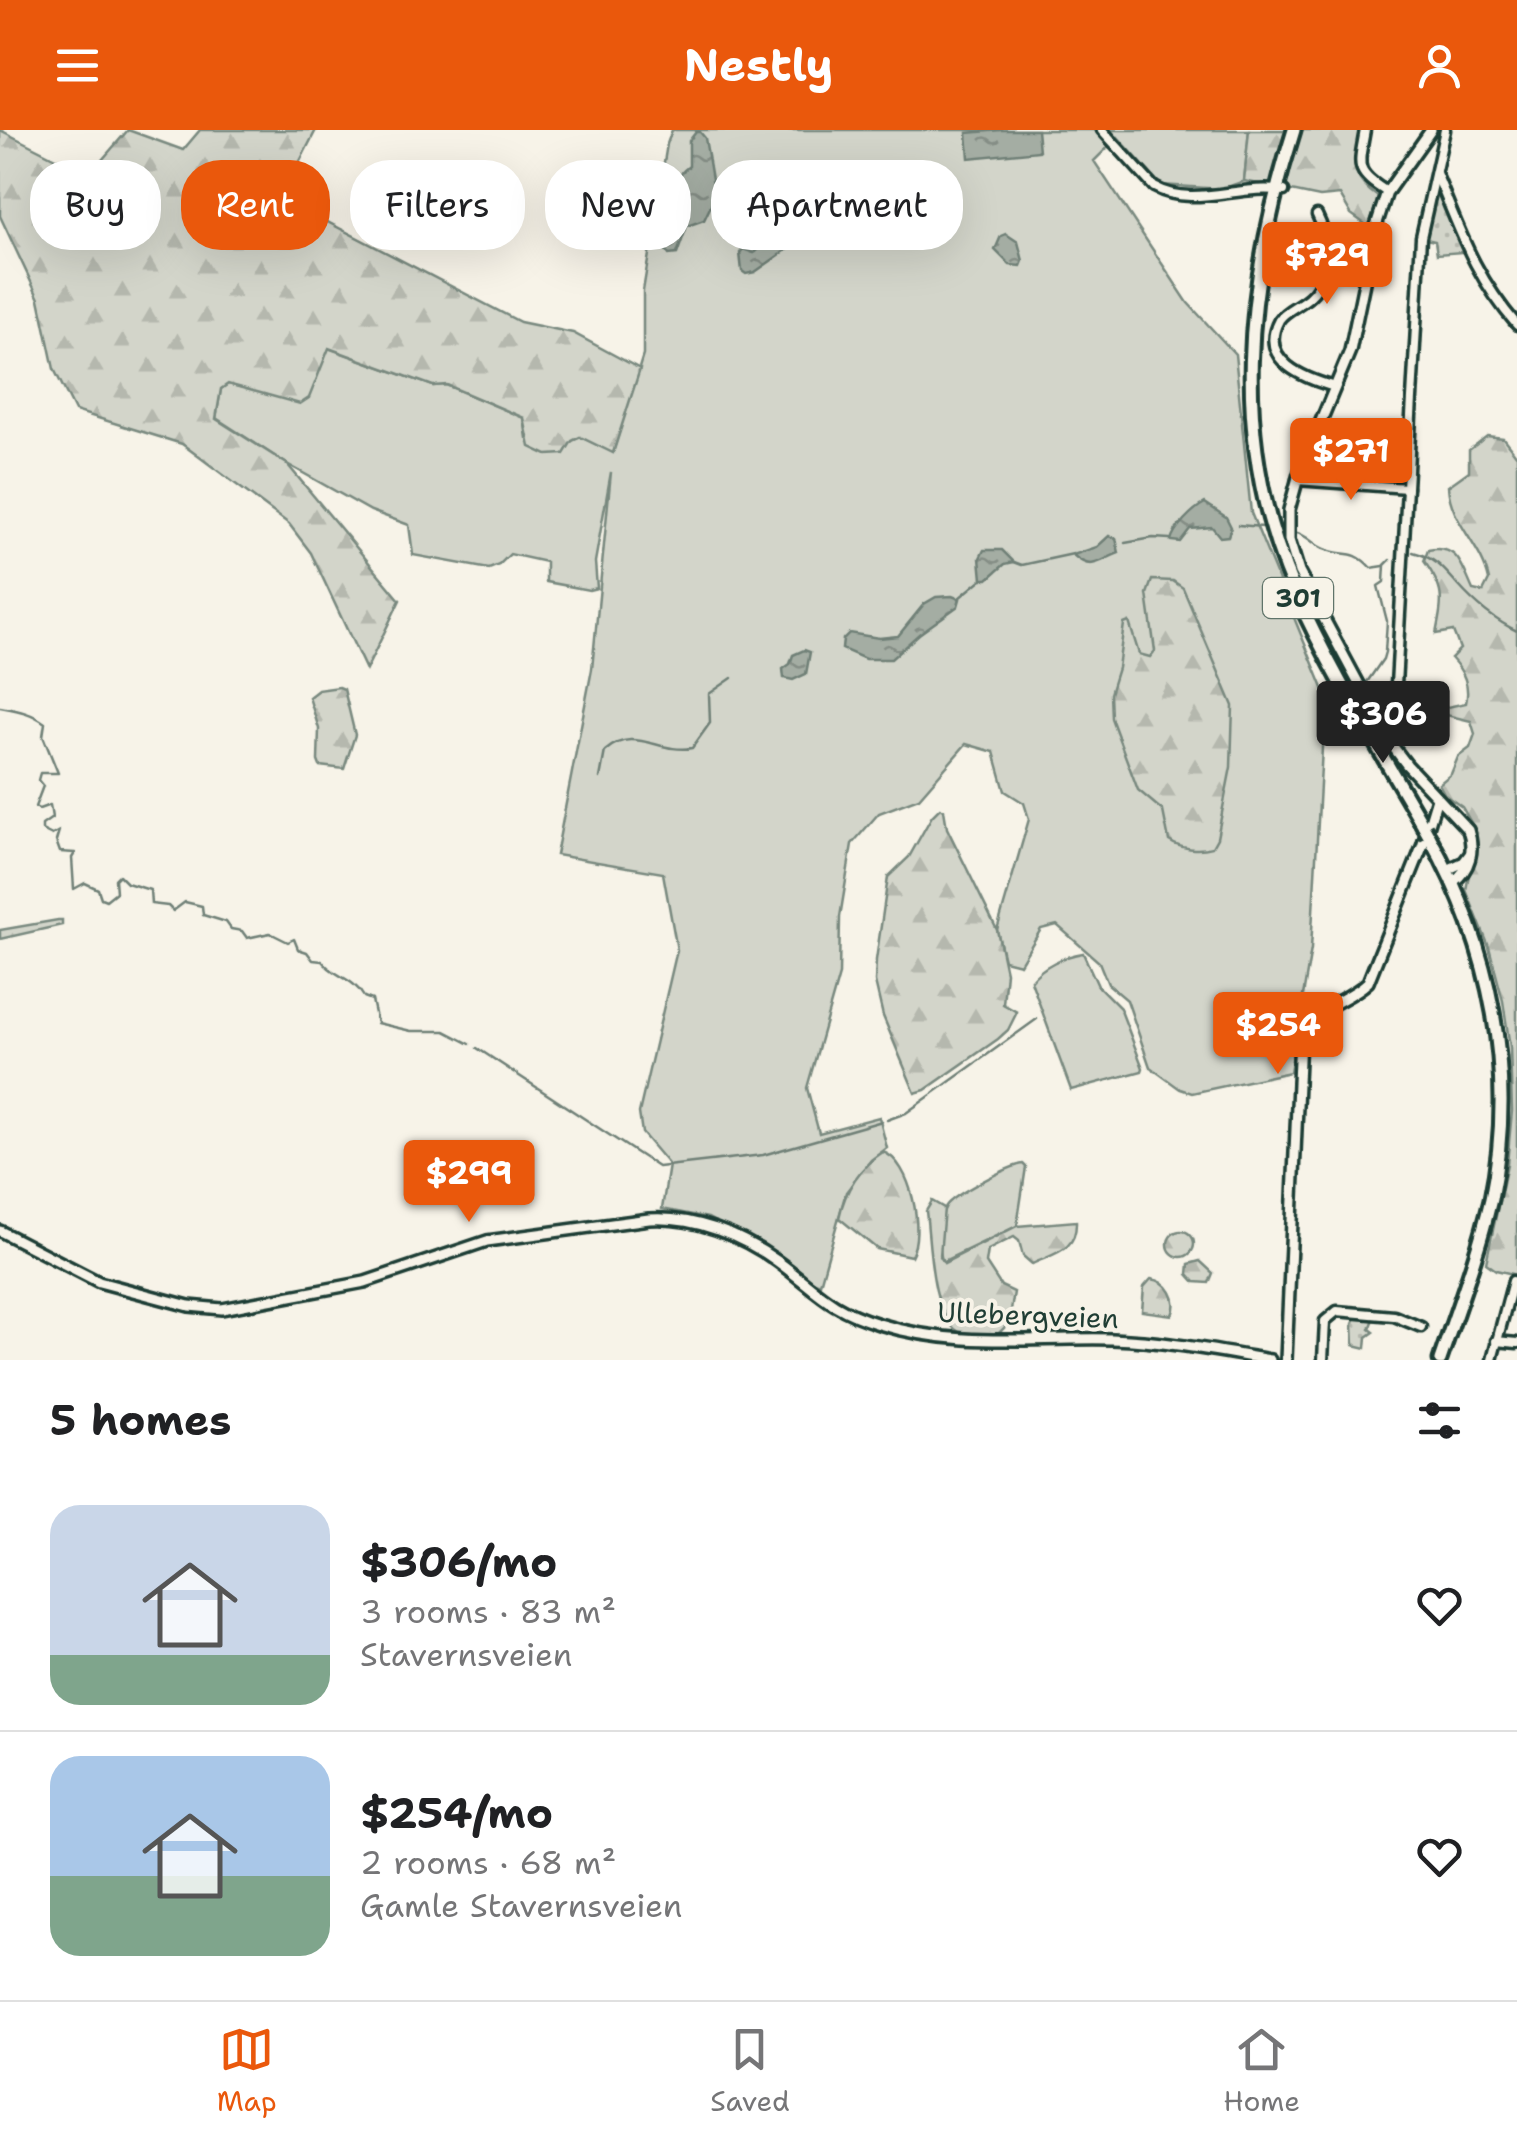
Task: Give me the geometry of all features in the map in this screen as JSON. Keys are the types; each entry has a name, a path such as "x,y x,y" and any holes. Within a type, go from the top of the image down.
{"main road":[{"name":"301","path":"1280,191 1254,301 1251,392 1256,457 1279,552 1320,642 1450,876 1471,925 1489,985 1500,1052 1502,1109 1491,1197 1440,1360"}],"street":[{"path":"1102,130 1164,193 1280,191"},
{"path":"1365,130 1360,163 1366,179 1386,192"},
{"path":"1431,130 1386,192 1350,351 1297,480 1289,510 1289,540 1298,572 1406,765 1468,830 1472,852 1468,866 1450,876"},
{"path":"1370,705 1396,686 1421,237 1445,130"},
{"path":"1436,173 1475,268 1517,325"},
{"path":"1317,215 1326,233 1327,251 1320,279 1313,294 1280,318 1274,338 1279,358 1292,371 1335,386"},
{"path":"1297,480 1407,488"},
{"path":"1286,1360 1300,1036 1304,1025 1325,1008 1358,992 1368,982 1437,798"},
{"name":"Ullebergveien","path":"0,1231 99,1282 190,1306 222,1309 365,1282 488,1240 674,1219 712,1229 769,1256 836,1307 908,1331 988,1342 1131,1340 1270,1360"},
{"path":"1492,1360 1512,1304 1514,1281"},
{"path":"1323,1360 1325,1322 1337,1311 1394,1316 1421,1327"},
{"path":"1496,1341 1517,1342"}],"green space":[{"path":"0,130 59,160 30,160 30,250 161,250 161,160 102,160 128,130 183,150 200,130 316,130 301,160 181,160 181,250 330,250 330,223 350,234 350,250 381,250 520,322 573,333 640,369 613,453 580,437 572,441 564,454 547,455 530,447 524,418 447,385 433,386 329,348 309,398 300,404 228,384 221,389 216,419 287,464 400,600 366,670 311,553 289,524 182,444 75,411 54,369 39,299 0,216"},
{"path":"672,130 1249,130 1244,181 1222,189 1161,185 1118,137 1094,161 1188,303 1235,354 1251,513 1325,693 1311,949 1290,1072 1192,1093 1180,1089 1150,1067 1127,1000 1108,984 1099,962 1057,925 1041,929 1020,964 1004,960 997,930 1029,819 1024,803 1005,791 994,752 966,744 919,798 879,813 852,844 840,917 839,975 807,1088 819,1133 879,1117 887,1148 871,1160 846,1192 820,1284 807,1279 792,1264 708,1218 662,1209 669,1165 642,1133 639,1113 677,950 663,873 556,855 592,669 611,472 595,562 597,588 589,590 546,582 546,562 510,554 489,569 413,555 409,525 371,511 216,418 221,389 228,384 244,388 328,348 433,386 446,385 524,418 527,438 572,441 581,437 613,452 643,355 643,291 650,250 691,250 691,160 664,160"},
{"path":"1249,130 1360,130 1356,168 1362,182 1378,197 1369,227 1351,214 1340,195 1320,197 1244,181"},
{"path":"1434,187 1463,252 1437,254 1435,241 1426,239"},
{"path":"1487,436 1503,438 1517,456 1517,1275 1486,1263 1507,1164 1512,1111 1510,1047 1489,947 1466,890 1477,833 1462,807 1445,795 1439,784 1451,774 1458,757 1470,748 1475,734 1471,721 1446,715 1443,708 1466,703 1466,685 1451,658 1460,649 1453,631 1436,634 1440,595 1424,561 1428,550 1446,550 1458,559 1473,590 1483,592 1489,580 1454,511 1448,486 1469,471 1469,450"},
{"path":"1152,580 1173,581 1183,588 1233,706 1231,767 1212,847 1195,849 1169,841 1163,811 1138,790 1111,718 1110,694 1124,624 1129,622 1139,654 1150,657 1155,651 1147,594"},
{"path":"344,689 355,735 344,769 320,766 319,729 309,697 318,690"},
{"path":"940,808 997,930 1006,972 1003,1004 1017,1012 998,1039 915,1093 883,1016 875,982 876,960 888,877 909,857"},
{"path":"62,920 62,925 0,939 0,930"},
{"path":"1083,953 1098,986 1120,1008 1143,1068 1071,1090 1031,981 1054,962"},
{"path":"883,1152 901,1169 913,1198 916,1231 911,1256 877,1249 839,1218 854,1180"},
{"path":"1023,1164 1026,1167 1017,1226 942,1262 940,1226 946,1206 982,1182"},
{"path":"932,1201 944,1208 940,1256 944,1263 1017,1226 1076,1221 1069,1245 1032,1264 1023,1256 1014,1237 988,1250 986,1263 1001,1286 1014,1292 1009,1323 998,1334 973,1336 959,1332 942,1310 933,1276 926,1211"},
{"path":"1181,1231 1190,1235 1194,1244 1190,1253 1181,1257 1172,1253 1168,1244 1172,1235"},
{"path":"1200,1261 1213,1273 1209,1283 1195,1282 1188,1274 1189,1264"},
{"path":"1151,1279 1163,1283 1171,1292 1172,1315 1142,1311 1144,1287"},
{"path":"1356,1317 1374,1319 1370,1329 1374,1332 1367,1337 1366,1348 1354,1345"}],"water":[{"path":"1037,130 1039,151 969,158 967,133"},
{"path":"696,132 705,138 711,173 711,205 704,220 691,225 691,160 689,141"},
{"path":"1006,234 1018,242 1021,266 1010,265 995,250"},
{"path":"787,250 746,274 742,271 740,253"},
{"path":"1205,503 1226,517 1231,527 1228,536 1220,537 1212,527 1190,529 1180,542 1171,541 1184,520"},
{"path":"1109,536 1116,538 1119,553 1090,564 1073,555 1097,547"},
{"path":"984,550 1002,550 1014,562 982,579 980,558"},
{"path":"936,597 960,599 958,606 891,659 865,659 842,649 843,639 849,633 879,638 898,636 924,604"},
{"path":"804,650 810,652 806,674 793,680 784,678 783,669 793,655"}],"waterway":[{"path":"1238,525 1263,527"},
{"path":"1294,532 1331,552 1359,557 1371,568 1384,566"},
{"path":"1125,543 1170,539"},
{"path":"1413,552 1439,565 1478,605 1517,631"},
{"path":"1014,562 1022,565 1073,554"},
{"path":"1365,685 1385,652 1387,621 1378,586 1384,582 1385,565 1390,560"},
{"path":"959,598 982,579"},
{"path":"600,778 605,751 626,740 692,748 710,723 709,694 732,678"},
{"path":"0,707 29,714 45,723 43,736 58,773 40,773 38,780 43,786 35,807 50,805 52,818 42,825 42,830 52,835 59,831 56,841 60,852 75,853 74,889 85,883 98,889 106,900 116,892 115,879 119,875 127,883 150,890 151,904 168,906 173,911 185,902 202,906 203,915 226,922 247,938 270,933 288,942 294,939 298,949 313,960 322,961 372,1000 377,1023 411,1031 445,1031 470,1044"},
{"path":"887,1120 906,1113 1037,1019"},
{"path":"477,1048 658,1167 763,1155 882,1121"}]}
